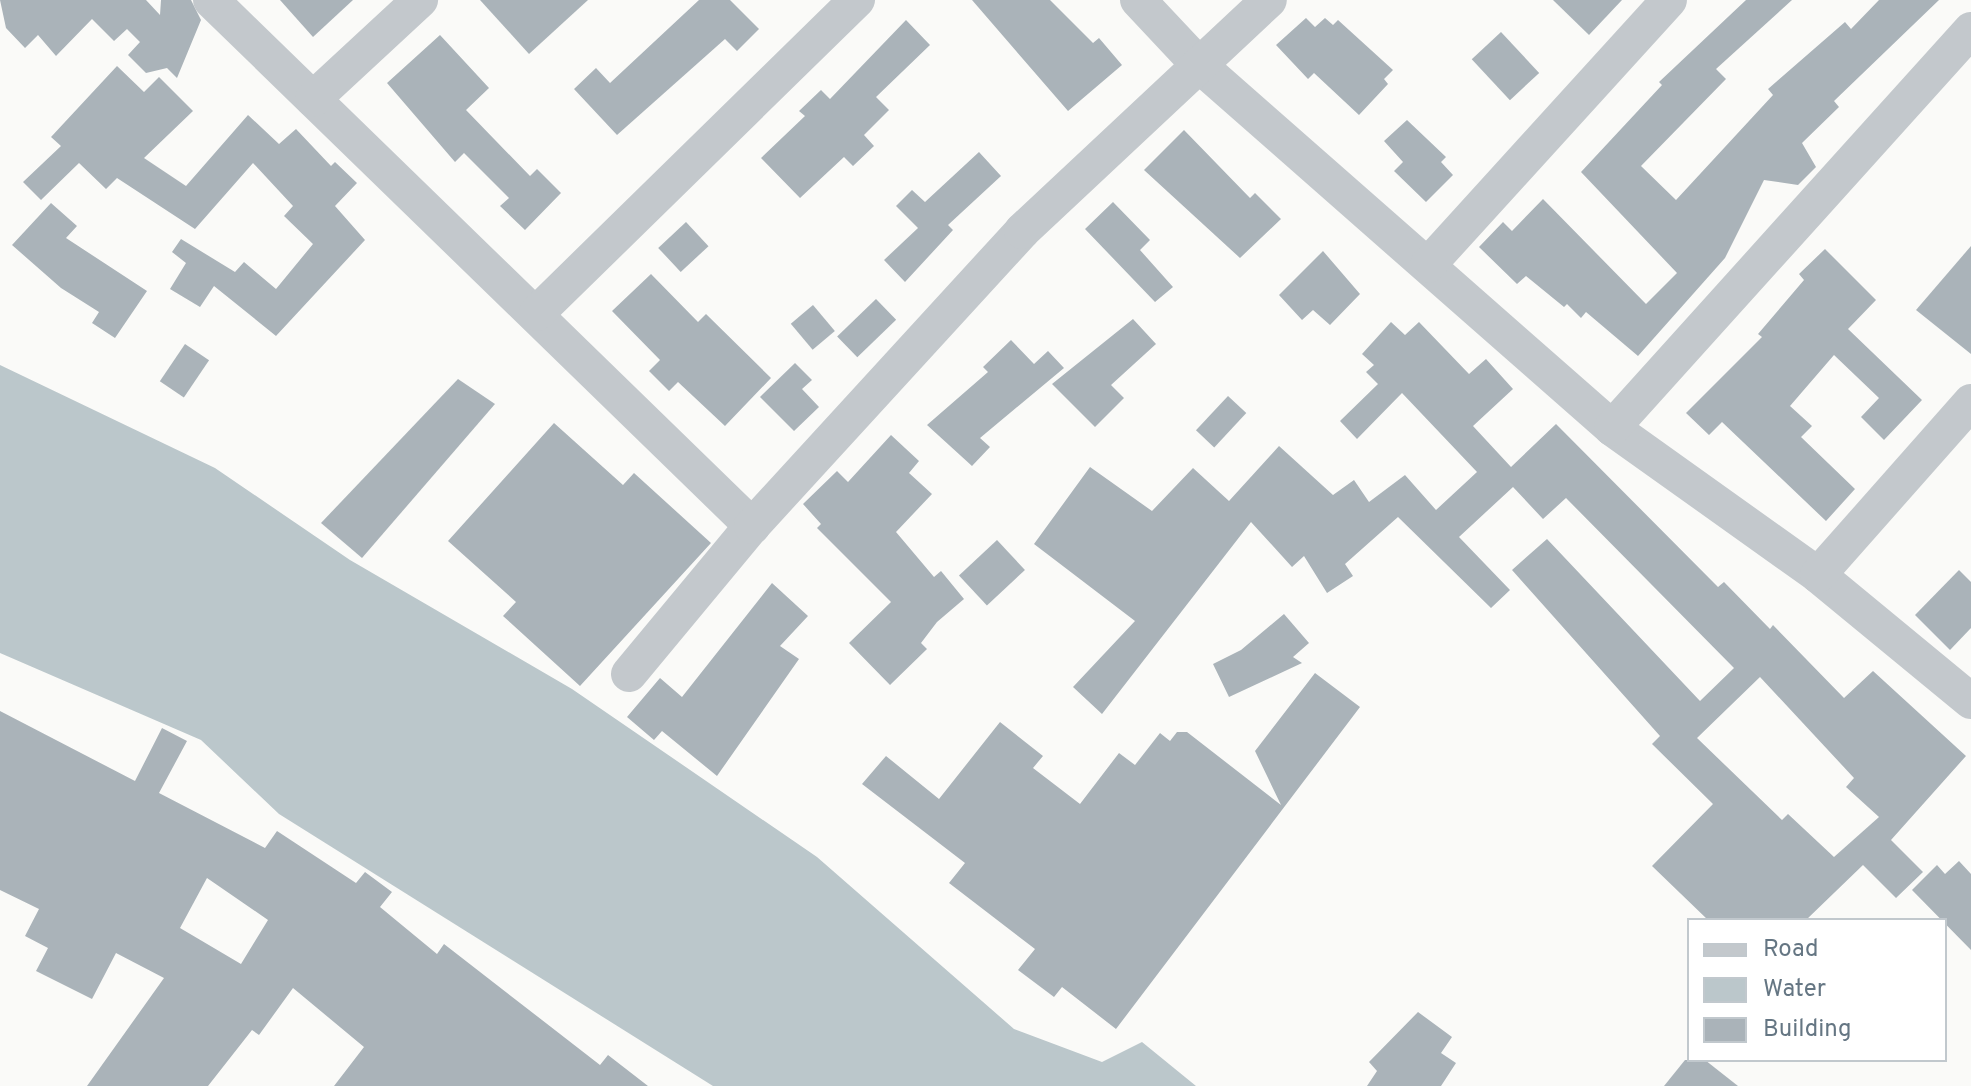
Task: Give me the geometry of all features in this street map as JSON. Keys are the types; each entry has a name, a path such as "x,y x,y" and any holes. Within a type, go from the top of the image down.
{"street":[{"path":"211,0 537,313 752,526"},
{"path":"313,99 420,0"},
{"path":"537,313 857,0"},
{"path":"1138,0 1199,65 1612,428 1818,575 1971,701"},
{"path":"629,674 752,526 1022,231 1269,0"},
{"path":"1428,265 1669,0"},
{"path":"1612,428 1971,30"},
{"path":"1818,575 1971,402"}],"water":[{"path":"0,365 215,468 350,560 572,689 817,857 1014,1029 1102,1062 1142,1042 1196,1086 713,1086 279,814 201,740 0,653"}],"building":[{"path":"0,0 146,0 160,15 161,0 191,0 201,20 177,78 167,68 146,73 128,55 140,42 127,29 114,41 92,19 56,56 38,35 25,48 6,28"},
{"path":"280,0 353,0 313,37"},
{"path":"480,0 588,0 529,54"},
{"path":"699,0 730,0 759,29 737,51 725,39 617,135 574,89 596,68 610,83"},
{"path":"972,0 1050,0 1093,43 1099,38 1122,65 1068,111"},
{"path":"1553,0 1622,0 1589,35"},
{"path":"1746,0 1792,0 1716,69 1726,79 1641,166 1676,200 1773,95 1768,89 1845,22 1851,29 1879,0 1939,0 1834,101 1839,107 1802,143 1816,167 1798,185 1764,180 1725,258 1638,356 1586,312 1581,318 1567,304 1564,307 1526,276 1517,284 1479,247 1503,222 1512,231 1543,199 1646,304 1677,273 1581,172 1662,85 1659,82"},
{"path":"1306,18 1315,27 1325,18 1333,25 1338,20 1393,70 1384,79 1388,84 1359,115 1314,73 1308,79 1276,45"},
{"path":"906,20 930,45 876,97 889,110 864,135 874,146 853,166 844,157 800,198 761,158 805,116 799,111 821,90 830,99"},
{"path":"1501,32 1539,73 1510,100 1472,59"},
{"path":"440,35 489,88 466,110 530,176 537,169 561,193 525,230 500,206 509,198 464,153 455,162 387,83"},
{"path":"117,66 144,92 159,77 193,111 144,158 186,186 248,115 279,144 296,129 331,166 335,162 357,183 335,206 365,240 276,336 214,286 200,307 170,289 186,263 172,252 181,239 235,272 244,262 276,289 313,244 284,216 293,206 253,163 195,229 117,178 106,189 79,163 41,200 23,182 61,146 51,137"},
{"path":"1407,120 1446,157 1441,162 1453,175 1426,202 1394,171 1403,162 1384,141"},
{"path":"1184,130 1250,198 1255,193 1281,219 1240,258 1144,170"},
{"path":"979,152 1001,176 948,225 953,230 905,282 884,260 918,228 896,206 912,190 925,202"},
{"path":"1113,202 1150,240 1140,250 1173,287 1155,302 1085,229"},
{"path":"51,203 77,226 66,238 147,291 115,338 92,323 99,312 61,288 12,245"},
{"path":"686,222 709,246 681,272 658,248"},
{"path":"1971,246 1971,354 1916,310"},
{"path":"1825,249 1876,300 1848,329 1922,400 1884,440 1861,417 1879,398 1834,355 1790,406 1812,426 1801,437 1855,489 1826,521 1722,422 1709,435 1686,413 1762,337 1758,334 1804,280 1799,274"},
{"path":"1323,251 1360,294 1330,325 1313,310 1302,320 1279,295"},
{"path":"651,274 698,322 706,314 771,378 725,426 678,382 669,391 649,371 660,360 612,311"},
{"path":"876,299 896,320 857,357 837,337"},
{"path":"813,305 835,331 813,350 791,324"},
{"path":"1133,319 1156,344 1111,385 1124,398 1095,427 1052,384"},
{"path":"1391,322 1405,335 1419,322 1469,374 1486,359 1513,389 1473,426 1511,467 1556,424 1718,587 1724,582 1770,629 1773,625 1844,698 1873,671 1966,756 1891,840 1923,872 1896,898 1863,865 1808,918 1706,918 1652,866 1713,804 1652,744 1660,736 1512,570 1547,539 1700,701 1734,668 1566,498 1543,519 1513,487 1459,537 1510,590 1491,608 1398,517 1345,564 1353,576 1327,593 1304,556 1292,567 1251,522 1102,714 1073,687 1135,621 1034,544 1090,467 1152,511 1193,468 1229,501 1279,446 1333,495 1354,480 1369,502 1405,475 1436,510 1477,472 1402,393 1357,439 1340,421 1378,384 1366,372 1374,365 1362,354","holes":["1760,677 1854,778 1846,787 1879,817 1834,857 1788,814 1782,820 1697,738"]},
{"path":"1011,340 1034,364 1048,351 1064,368 980,438 990,447 972,466 927,425 988,372 983,367"},
{"path":"185,344 209,360 184,398 160,381"},
{"path":"795,363 812,380 802,389 819,407 794,431 760,397"},
{"path":"458,379 495,404 362,558 321,523"},
{"path":"1228,396 1246,413 1214,447 1196,430"},
{"path":"554,423 623,485 634,473 711,543 580,686 503,616 516,602 448,541"},
{"path":"891,435 919,461 909,473 932,494 896,532 934,577 941,571 964,599 937,622 921,643 927,649 890,685 849,643 891,602 817,528 821,524 803,504 837,471 848,482"},
{"path":"997,540 1025,570 987,605 959,575"},
{"path":"1959,570 1971,582 1971,628 1950,650 1915,615"},
{"path":"772,583 808,616 780,646 799,659 717,776 662,731 654,740 627,717 660,678 682,697"},
{"path":"1284,614 1309,643 1293,657 1302,663 1229,697 1213,664 1241,650"},
{"path":"1315,673 1360,707 1116,1029 1062,987 1054,997 1018,970 1035,949 949,883 965,863 862,784 886,756 939,799 1000,722 1043,756 1033,768 1080,804 1119,753 1135,765 1160,733 1170,741 1177,732 1187,732 1281,805 1255,751"},
{"path":"0,711 135,781 162,728 187,741 159,793 265,848 277,831 356,883 365,872 392,892 380,907 437,954 444,944 600,1065 608,1055 648,1086 334,1086 364,1047 293,988 259,1035 252,1030 208,1086 87,1086 164,978 116,953 92,999 36,971 48,948 25,936 39,909 0,890","holes":["207,878 268,920 241,964 180,928"]},
{"path":"1959,861 1971,874 1971,950 1947,926 1947,918 1940,918 1912,890 1937,865 1945,874"},
{"path":"1418,1012 1452,1037 1441,1053 1456,1063 1441,1086 1367,1086 1377,1071 1369,1062"},
{"path":"1687,1060 1708,1062 1738,1086 1664,1086"}]}
